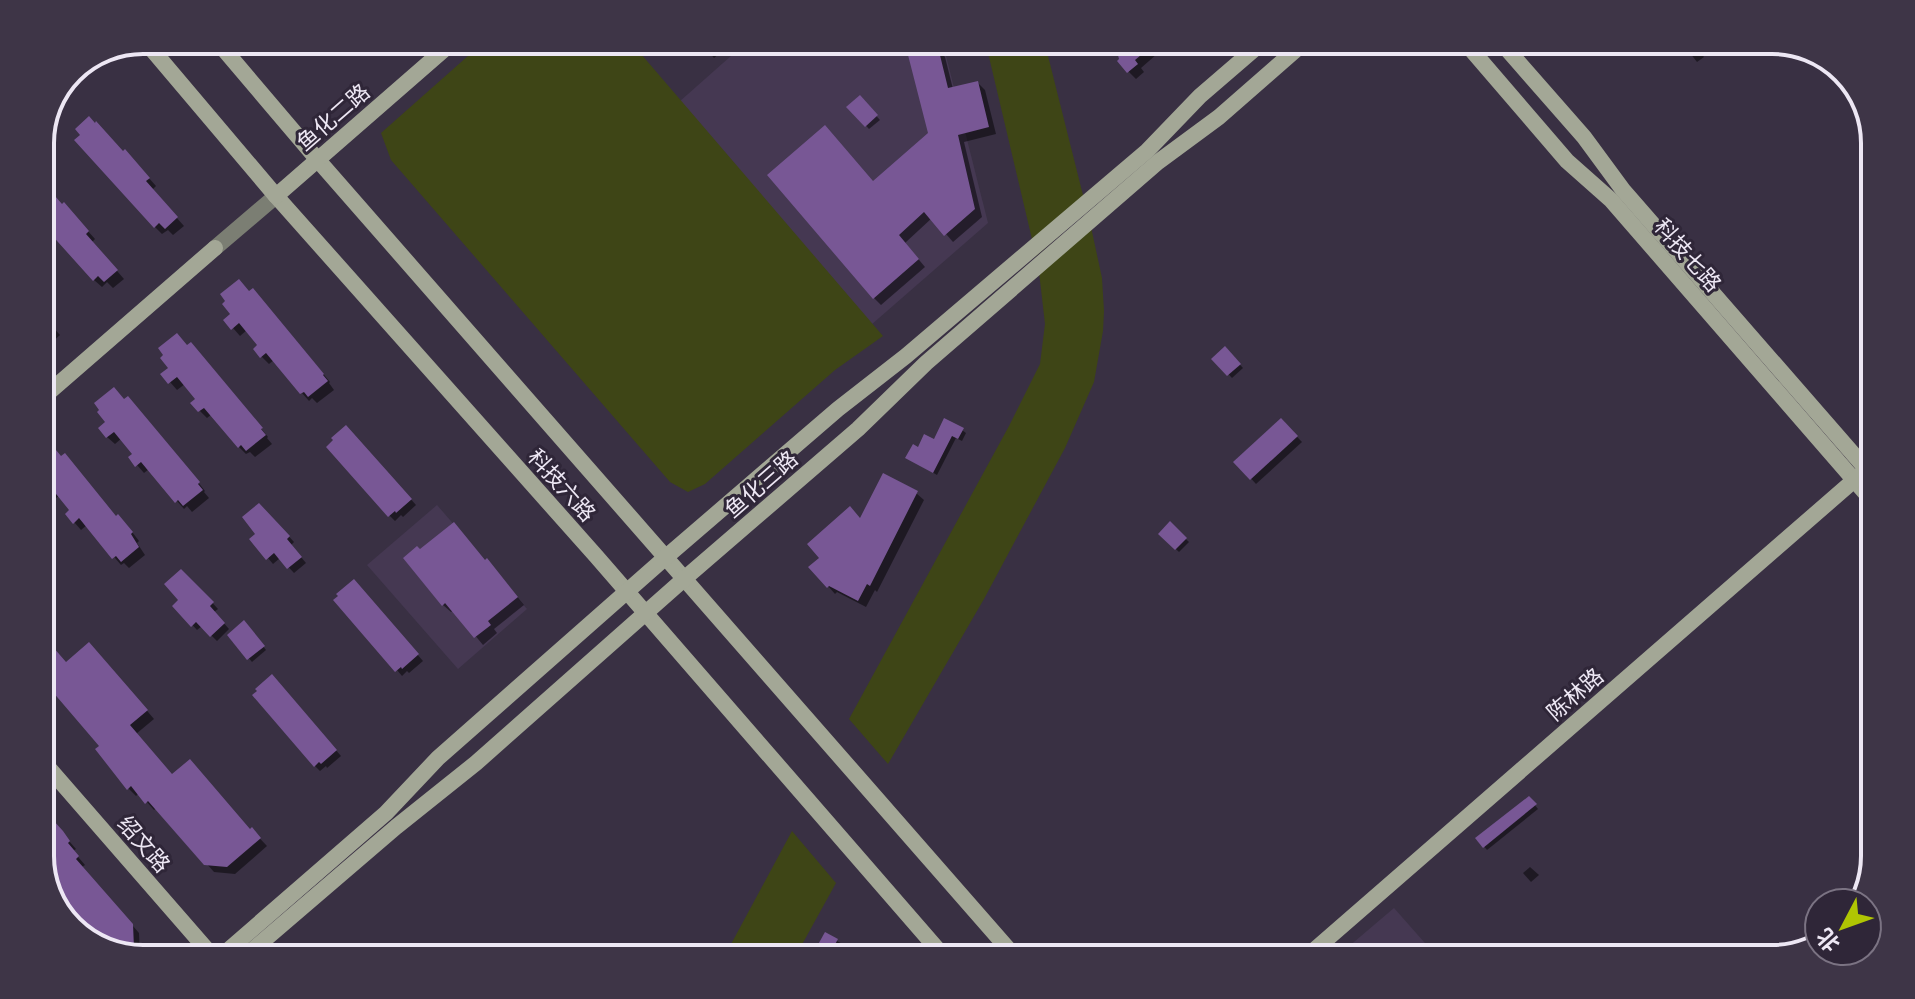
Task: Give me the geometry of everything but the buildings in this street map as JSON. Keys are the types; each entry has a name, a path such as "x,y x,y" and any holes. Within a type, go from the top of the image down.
{"street":[{"name":"科技六路","path":"156,54 276,196 934,945"},
{"name":"科技六路","path":"228,54 1005,945"},
{"name":"鱼化二路","path":"276,196 439,54"},
{"name":"鱼化三路","path":"232,945 386,813 438,758 666,557 1135,161 1200,96 1249,54"},
{"name":"鱼化三路","path":"258,945 476,763 858,429 926,363 1158,162 1219,117 1291,54"},
{"name":"科技七路","path":"1475,54 1567,161 1611,200 1861,466"},
{"name":"科技七路","path":"1511,54 1584,137 1623,190 1861,465"},
{"path":"54,388 276,196"},
{"name":"陈林路","path":"1320,945 1861,479"},
{"name":"绍文路","path":"54,774 204,945"}],"shaded area":[{"path":"733,54 946,54 988,223 871,325 679,102"},
{"path":"437,505 527,609 458,669 367,565"},
{"path":"1394,908 1427,945 1350,945"}],"green space":[{"path":"470,54 641,54 883,336 835,370 705,484 688,492 670,482 391,160 381,133"},
{"path":"988,54 1048,54 1087,211 1036,256"},
{"path":"1091,227 1102,278 1104,311 1094,382 1065,448 984,599 888,764 849,719 1040,364 1045,324 1039,272"},
{"path":"792,831 836,883 802,945 731,945"}]}
